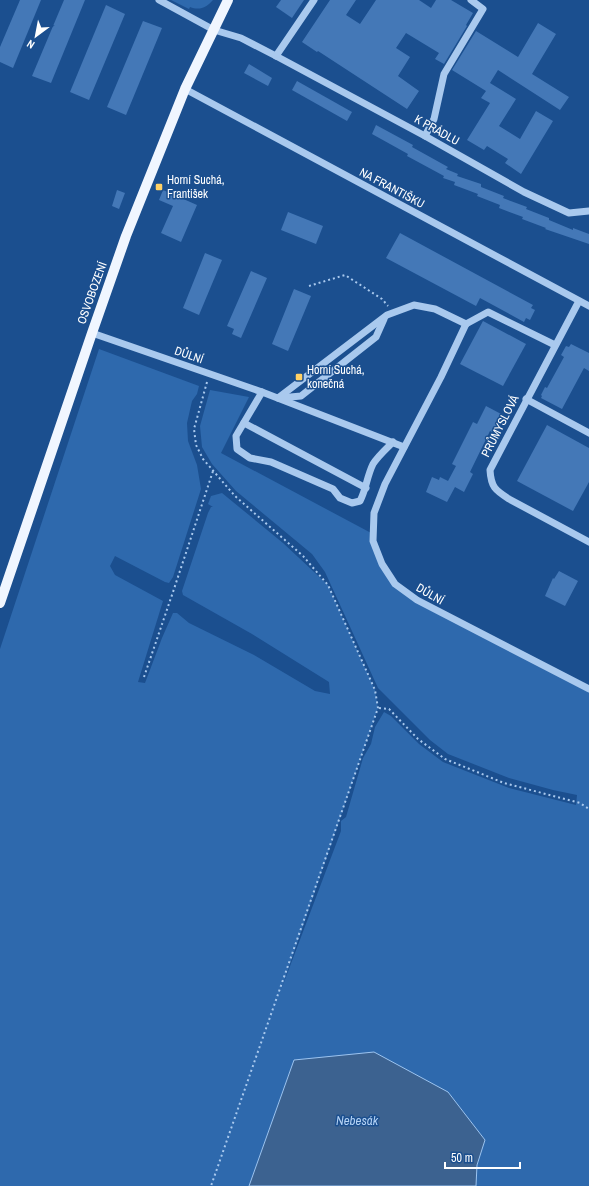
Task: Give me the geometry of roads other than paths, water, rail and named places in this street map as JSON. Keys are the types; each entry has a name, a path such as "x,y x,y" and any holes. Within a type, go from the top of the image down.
{"main road":[{"name":"OSVOBOZENÍ","path":"0,603 126,236 185,89 228,0"}],"street":[{"name":"K PRÁDLU","path":"159,0 214,30 241,38 276,56 425,136 524,192 569,213 589,211"},
{"path":"276,56 314,0"},
{"path":"425,136 434,119 444,74 483,9 470,0"},
{"name":"NA FRANTIŠKU","path":"185,89 589,306"},
{"name":"PRŮMYSLOVÁ","path":"578,300 494,459 490,470 490,482 496,491 509,499 589,542"},
{"path":"278,398 385,318 395,312 414,305 435,308 466,324 488,312 555,345"},
{"path":"278,398 301,396 376,337 385,318"},
{"name":"DŮLNÍ","path":"466,324 441,377 385,484 374,513 373,541 382,564 395,584 417,600 589,689"},
{"name":"DŮLNÍ","path":"92,333 262,392 404,447"},
{"path":"262,392 236,436 237,449 250,458 271,462 333,489 340,498 352,503 360,501 366,488 373,465 378,457 393,442"},
{"path":"526,399 589,433"},
{"path":"244,423 366,488"}],"water":[{"name":"Nebesák","path":"374,1052 448,1092 485,1140 477,1165 476,1186 249,1186 294,1060"}],"place":[{"name":"Horní Suchá, František","path":"159,187"},
{"name":"Horní Suchá, konečná","path":"299,377"}]}
